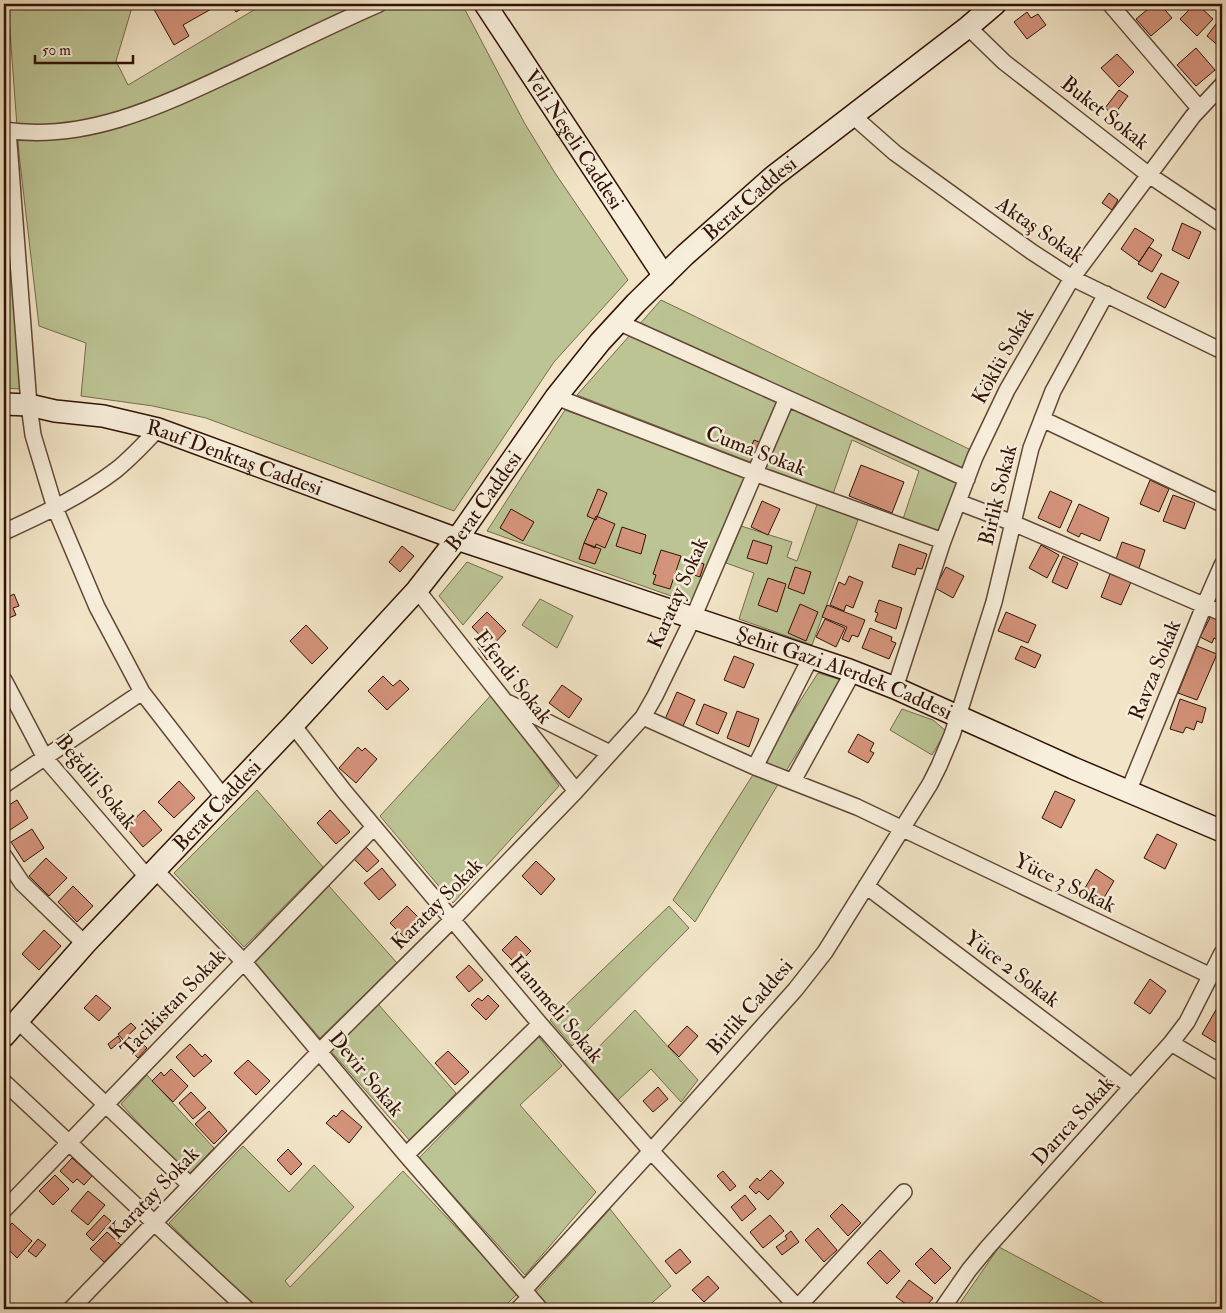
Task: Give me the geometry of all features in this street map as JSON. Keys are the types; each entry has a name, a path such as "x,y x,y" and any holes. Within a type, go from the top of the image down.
{"street":[{"path":"224,798 142,692 97,607 55,508 33,436 6,130 40,133 77,130 142,112 210,83 379,4"},
{"name":"Veli Neşeli Caddesi","path":"485,4 664,276"},
{"name":"Berat Caddesi","path":"10,1028 85,944 293,725 417,590 457,539 556,397 618,322 664,276 774,176 968,27 995,4"},
{"path":"1110,4 1199,108"},
{"name":"Buket Sokak","path":"968,27 1004,62 1149,175 1222,224"},
{"name":"Köklü Sokak","path":"895,688 942,542 982,442 1007,390 1072,278 1199,108 1222,85"},
{"name":"Aktaş Sokak","path":"853,116 895,153 1032,252 1072,278 1222,351"},
{"name":"Birlik Sokak","path":"957,716 994,602 1031,448 1053,391 1106,294"},
{"path":"618,322 967,479"},
{"name":"Cuma Sokak","path":"556,397 754,473 942,542"},
{"name":"Karatay Sokak","path":"77,1307 153,1224 320,1051 452,920 576,791 642,717 655,696 692,618 787,398"},
{"name":"Rauf Denktaş Caddesi","path":"4,404 29,405 54,411 103,416 158,430 457,539"},
{"path":"1042,419 1222,504"},
{"path":"4,532 55,508 96,484 118,469 158,430"},
{"path":"958,502 1014,523 1222,613"},
{"name":"Şehit Gazi Alerdek Caddesi","path":"457,539 811,657 895,688 1128,792 1222,831"},
{"name":"Ravza Sokak","path":"1128,792 1222,565"},
{"name":"Efendi Sokak","path":"417,590 576,791"},
{"path":"755,767 811,657"},
{"path":"793,781 853,672"},
{"name":"Beğdili Sokak","path":"4,680 45,758 152,874"},
{"path":"4,784 142,692"},
{"path":"506,702 610,753"},
{"name":"Birlik Caddesi","path":"527,1293 795,990 825,952 939,766 957,716"},
{"name":"Yüce 3 Sokak","path":"642,717 755,767 857,807 1210,976"},
{"name":"Hanımeli Sokak","path":"293,725 344,791 540,1024 651,1152 797,1309"},
{"name":"Tacikistan Sokak","path":"4,1210 68,1141 164,1045 374,827"},
{"path":"4,856 22,883 85,944"},
{"name":"Devir Sokak","path":"152,874 243,961 406,1155 540,1309"},
{"name":"Yüce 2 Sokak","path":"866,886 1132,1087"},
{"name":"Darıca Sokak","path":"942,1309 969,1270 988,1247 1171,1043 1187,1022 1222,953"},
{"path":"406,1155 540,1024"},
{"path":"10,1028 105,1103 190,1186"},
{"path":"1171,1043 1222,1073"},
{"path":"4,1082 153,1224 247,1309"},
{"path":"797,1309 904,1192"},
{"path":"518,1309 527,1293"}],"green space":[{"path":"8,4 133,4 116,61 128,85 264,4 462,4 525,124 555,173 628,280 554,362 454,511 206,418 153,406 81,396 86,343 39,326 19,154"},
{"path":"4,177 21,389 4,388"},
{"path":"661,300 971,450 939,531 903,519 919,471 852,440 833,494 577,395"},
{"path":"565,410 748,477 691,603 487,531"},
{"path":"818,502 858,520 812,645 739,619 754,573 726,563 741,526 792,542 787,557 797,561"},
{"path":"467,562 503,577 463,625 439,596"},
{"path":"540,599 573,616 557,648 522,625"},
{"path":"818,673 841,680 695,922 673,900"},
{"path":"493,693 559,786 453,903 380,816"},
{"path":"902,709 933,720 946,731 932,755 890,730"},
{"path":"257,790 323,867 244,947 174,873"},
{"path":"329,886 397,963 320,1038 254,962"},
{"path":"669,906 689,928 572,1046 550,1020"},
{"path":"378,1004 456,1093 411,1142 329,1049"},
{"path":"635,1010 698,1080 681,1102 651,1069 617,1101 583,1063"},
{"path":"538,1036 562,1066 520,1105 596,1192 525,1275 419,1158"},
{"path":"147,1075 214,1148 187,1176 121,1104"},
{"path":"243,1146 289,1192 314,1165 354,1207 285,1281 290,1287 403,1171 518,1293 502,1309 256,1309 169,1223"},
{"path":"610,1209 671,1286 645,1309 551,1309 536,1292"},
{"path":"999,1247 1115,1309 956,1309"}],"building":[{"path":"151,4 220,4 183,25 189,36 174,45"},
{"path":"231,4 250,4 236,12"},
{"path":"1154,4 1160,4 1172,18 1151,36 1136,19"},
{"path":"1195,4 1213,19 1197,36 1180,19"},
{"path":"1027,12 1031,18 1038,14 1046,25 1027,39 1014,22"},
{"path":"1216,24 1220,27 1222,24 1222,49 1207,36"},
{"path":"1196,48 1215,70 1196,86 1177,65"},
{"path":"1117,54 1134,72 1119,87 1101,68"},
{"path":"1119,90 1128,96 1114,115 1105,108"},
{"path":"1109,193 1118,200 1112,210 1102,203"},
{"path":"1182,223 1201,232 1189,259 1172,250"},
{"path":"1135,228 1154,240 1139,262 1121,249"},
{"path":"1149,247 1162,255 1152,272 1138,264"},
{"path":"1161,273 1179,282 1165,308 1147,298"},
{"path":"754,440 764,444 759,456 749,452"},
{"path":"861,465 904,482 892,513 849,496"},
{"path":"1150,480 1169,489 1159,512 1140,504"},
{"path":"598,489 607,493 596,520 587,516"},
{"path":"1050,491 1072,501 1060,528 1038,518"},
{"path":"1173,495 1195,503 1185,529 1163,521"},
{"path":"762,501 780,509 768,535 751,527"},
{"path":"1079,504 1109,518 1100,541 1081,533 1079,537 1067,531"},
{"path":"511,509 534,522 523,541 500,528"},
{"path":"596,516 615,524 605,548 596,544 595,548 584,543"},
{"path":"622,527 646,535 641,554 616,546"},
{"path":"753,540 772,546 767,564 747,558"},
{"path":"1122,542 1145,550 1138,571 1115,562"},
{"path":"584,543 601,549 595,564 579,559"},
{"path":"899,544 927,554 922,569 917,568 915,575 892,567"},
{"path":"1041,545 1059,555 1047,578 1029,568"},
{"path":"402,546 414,556 400,572 389,562"},
{"path":"661,550 681,556 670,589 653,584 656,575 653,574"},
{"path":"1063,556 1078,563 1067,589 1052,582"},
{"path":"692,560 704,564 700,577 688,573"},
{"path":"795,567 811,572 804,594 788,588"},
{"path":"946,567 964,576 953,598 935,588"},
{"path":"1110,574 1131,582 1121,605 1101,597"},
{"path":"849,576 863,582 853,608 846,605 844,611 830,605 839,582 845,585"},
{"path":"768,578 786,584 777,612 758,605"},
{"path":"6,586 10,596 14,594 19,606 13,608 16,615 4,620 4,587"},
{"path":"879,600 902,608 896,629 875,621 878,613 875,612"},
{"path":"800,604 818,612 806,641 788,633"},
{"path":"827,605 865,620 858,637 852,635 849,642 842,639 847,627 822,617"},
{"path":"487,612 506,631 491,647 472,627"},
{"path":"1006,612 1036,625 1028,643 998,631"},
{"path":"1211,616 1222,621 1222,642 1214,638 1212,643 1200,637"},
{"path":"825,619 845,628 836,647 816,637"},
{"path":"306,625 328,648 312,664 290,641"},
{"path":"870,628 892,637 891,641 896,643 889,659 862,648"},
{"path":"484,643 493,656 487,660 478,647"},
{"path":"1021,646 1041,655 1035,668 1015,659"},
{"path":"1197,646 1217,654 1197,700 1178,693"},
{"path":"734,656 754,664 744,688 724,680"},
{"path":"383,676 393,686 400,680 409,689 387,710 368,691"},
{"path":"562,685 582,699 569,718 549,703"},
{"path":"677,692 695,700 682,728 665,719"},
{"path":"1180,699 1206,708 1202,723 1197,721 1194,730 1186,727 1183,733 1170,729"},
{"path":"704,704 727,713 718,734 696,724"},
{"path":"737,711 759,719 749,747 727,738"},
{"path":"858,734 874,743 870,751 874,753 868,763 848,752"},
{"path":"358,747 362,751 365,748 377,759 356,783 339,768"},
{"path":"179,781 195,798 174,818 158,802"},
{"path":"1055,791 1075,800 1061,828 1042,818"},
{"path":"17,800 28,818 7,832 4,826 4,808"},
{"path":"144,810 162,830 143,847 126,827"},
{"path":"330,810 350,832 336,844 317,823"},
{"path":"32,829 44,848 24,862 11,842"},
{"path":"1157,834 1177,844 1165,869 1144,858"},
{"path":"366,847 379,861 367,872 353,858"},
{"path":"46,858 67,878 49,896 29,876"},
{"path":"536,861 555,879 541,895 522,876"},
{"path":"382,868 396,885 379,900 364,883"},
{"path":"1096,869 1114,881 1099,906 1081,895"},
{"path":"73,886 93,906 77,922 58,902"},
{"path":"407,906 425,924 408,941 390,923"},
{"path":"44,930 61,946 39,970 22,954"},
{"path":"516,936 531,951 517,965 502,950"},
{"path":"469,965 483,980 469,992 456,977"},
{"path":"1150,979 1166,991 1150,1014 1134,1003"},
{"path":"96,995 111,1008 99,1021 84,1008"},
{"path":"488,995 499,1006 486,1020 471,1005 478,998 482,1001"},
{"path":"1217,1008 1222,1011 1222,1040 1220,1045 1202,1034"},
{"path":"131,1023 136,1028 123,1040 118,1034"},
{"path":"687,1026 698,1036 679,1057 668,1046"},
{"path":"118,1036 121,1041 111,1049 108,1044"},
{"path":"139,1040 147,1048 138,1058 129,1049"},
{"path":"190,1044 202,1057 205,1054 212,1061 194,1077 176,1057"},
{"path":"448,1051 469,1072 455,1085 435,1063"},
{"path":"248,1060 270,1081 256,1095 234,1073"},
{"path":"171,1069 188,1086 173,1102 152,1081 161,1072 164,1076"},
{"path":"658,1087 668,1099 653,1112 643,1101"},
{"path":"191,1092 206,1108 193,1119 179,1103"},
{"path":"342,1110 362,1127 349,1143 326,1123 334,1115 336,1117"},
{"path":"209,1111 227,1131 214,1144 195,1124"},
{"path":"288,1149 302,1164 291,1175 277,1160"},
{"path":"72,1158 92,1176 84,1185 77,1179 73,1183 60,1171"},
{"path":"771,1170 784,1183 768,1200 759,1191 756,1194 749,1187 757,1178 760,1181"},
{"path":"723,1171 736,1186 730,1191 717,1176"},
{"path":"55,1175 69,1189 53,1205 39,1191"},
{"path":"88,1191 105,1205 88,1225 71,1211"},
{"path":"745,1195 756,1209 742,1221 731,1207"},
{"path":"842,1204 861,1223 848,1236 830,1216"},
{"path":"104,1215 111,1221 93,1241 86,1234"},
{"path":"770,1215 784,1231 763,1248 750,1232"},
{"path":"12,1223 32,1241 17,1258 4,1245 4,1232"},
{"path":"818,1228 837,1250 824,1262 805,1240"},
{"path":"791,1231 799,1242 782,1255 776,1247 787,1239 785,1236"},
{"path":"107,1232 121,1245 104,1262 90,1249"},
{"path":"38,1239 46,1245 36,1257 28,1251"},
{"path":"931,1248 951,1268 935,1284 915,1264"},
{"path":"680,1249 691,1262 676,1274 665,1261"},
{"path":"880,1250 900,1271 887,1284 867,1263"},
{"path":"708,1276 719,1288 704,1302 692,1290"},
{"path":"909,1280 933,1298 924,1309 913,1309 896,1297"}]}
